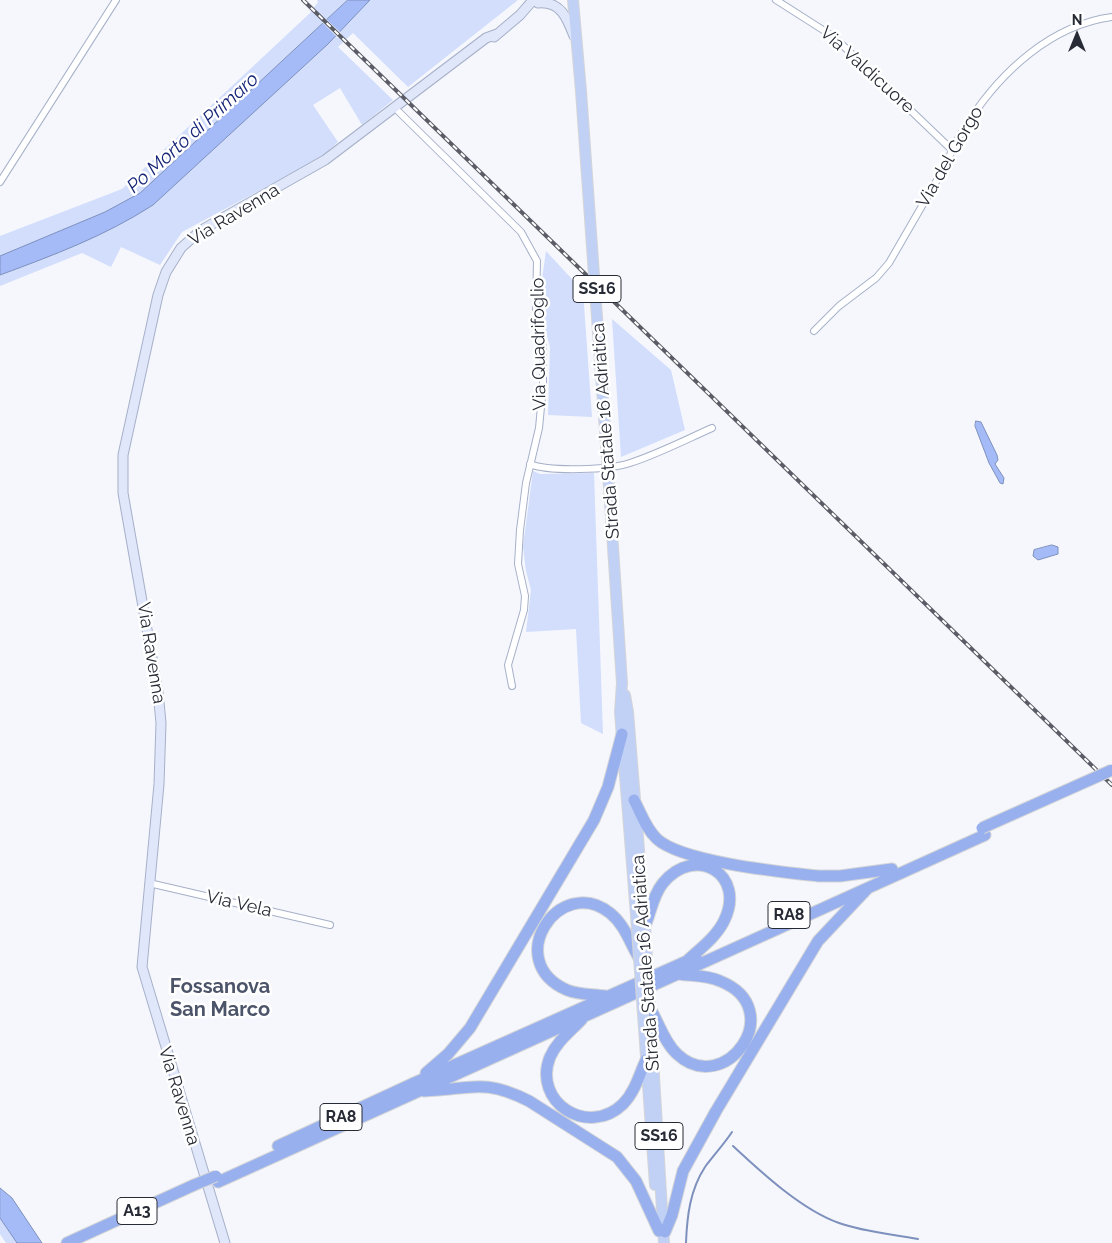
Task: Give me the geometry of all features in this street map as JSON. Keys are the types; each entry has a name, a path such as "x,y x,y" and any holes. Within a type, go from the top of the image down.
{"highway":[{"path":"416,1087 448,1054 476,1018 594,820 608,788 622,734"},
{"name":"RA8","path":"416,1087 678,974 868,887 1112,770"},
{"name":"RA8","path":"230,1173 607,996 892,869 1112,778"},
{"path":"634,800 652,834 664,845 686,855 818,876 840,876 892,869"},
{"path":"645,926 644,912 662,884 672,874 684,867 696,864 707,866 717,871 725,880 730,899 725,919 710,941 686,961"},
{"path":"662,1237 672,1215 682,1171 709,1124 818,942 839,917 859,900 868,887"},
{"path":"607,996 573,992 556,984 548,976 540,962 538,942 542,930 564,908 575,904 588,904 599,907 619,922 639,958"},
{"path":"650,1008 663,1035 672,1048 682,1058 695,1065 709,1066 723,1062 736,1054 745,1043 750,1031 749,1010 743,998 733,988 712,978 678,974"},
{"path":"587,1014 562,1039 548,1063 548,1084 560,1106 571,1114 584,1118 598,1118 610,1113 623,1104 633,1091 646,1060"},
{"path":"416,1087 487,1086 515,1094 529,1101 618,1157 636,1182 662,1237"},
{"name":"A13","path":"67,1243 82,1240 230,1173"}],"main road":[{"name":"Strada Statale 16 Adriatica","path":"573,0 622,683 620,712 644,912"},
{"name":"Via Ravenna","path":"225,1243 144,977 141,957 158,784 160,714 123,493 122,466 158,295 172,260 190,239 364,137 490,42 525,10 538,1 550,3 561,10 568,20 577,42"},
{"name":"Via Ravenna","path":"339,151 486,38 497,34"},
{"name":"Strada Statale 16 Adriatica","path":"622,683 628,712 644,912 639,958 648,1041 662,1237"},
{"name":"Strada Statale 16 Adriatica","path":"645,926 650,1008 646,1060 662,1237"}],"street":[{"path":"0,182 116,0"},
{"name":"Via Valdicuore","path":"776,0 834,36 951,149"},
{"name":"Via del Gorgo","path":"814,331 839,306 876,278 888,263 948,161 951,149 982,101 1023,58 1060,35 1112,18"},
{"name":"Via Quadrifoglio","path":"398,111 521,232 533,252 538,270 536,310 543,348 543,386 539,428 530,464 518,549 520,581 525,596 524,610 508,665 512,686"},
{"path":"530,464 554,470 629,464 712,428"},
{"name":"Via Vela","path":"148,883 330,925"}],"shaded area":[{"path":"317,0 518,0 408,87 353,33 338,47 393,100 362,125 340,88 313,105 338,142 322,157 182,232 160,265 121,247 111,267 82,253 0,286 0,236 122,189 310,13 318,2"},
{"path":"546,251 583,291 592,417 548,415 550,347 541,314 542,279"},
{"path":"612,319 671,370 685,430 621,457"},
{"path":"533,471 540,474 594,473 603,734 581,723 576,629 526,632 531,590 526,571 523,546"},
{"path":"0,1189 21,1211 39,1243 6,1243 0,1234"}],"water":[{"path":"348,0 370,0 328,44 153,205 98,235 0,275 0,256 105,212 140,193"},
{"path":"976,421 981,422 997,455 998,460 995,464 1004,478 1003,484 1000,483 989,463 975,426"},
{"path":"1052,545 1058,547 1058,554 1038,560 1033,556 1034,550"},
{"path":"0,1188 12,1198 42,1243 17,1243 0,1218"}],"pier":[{"path":"326,19 342,34 338,38 322,22"}],"waterway":[{"path":"686,1243 688,1213 696,1185 705,1167 732,1132"},
{"path":"733,1146 783,1190 825,1217 858,1229 918,1239"}],"railway":[{"path":"303,0 1112,785"}],"district":[{"name":"Fossanova San Marco","path":"220,998"}],"water label":[{"name":"Po Morto di Primaro","path":"193,133"}]}
